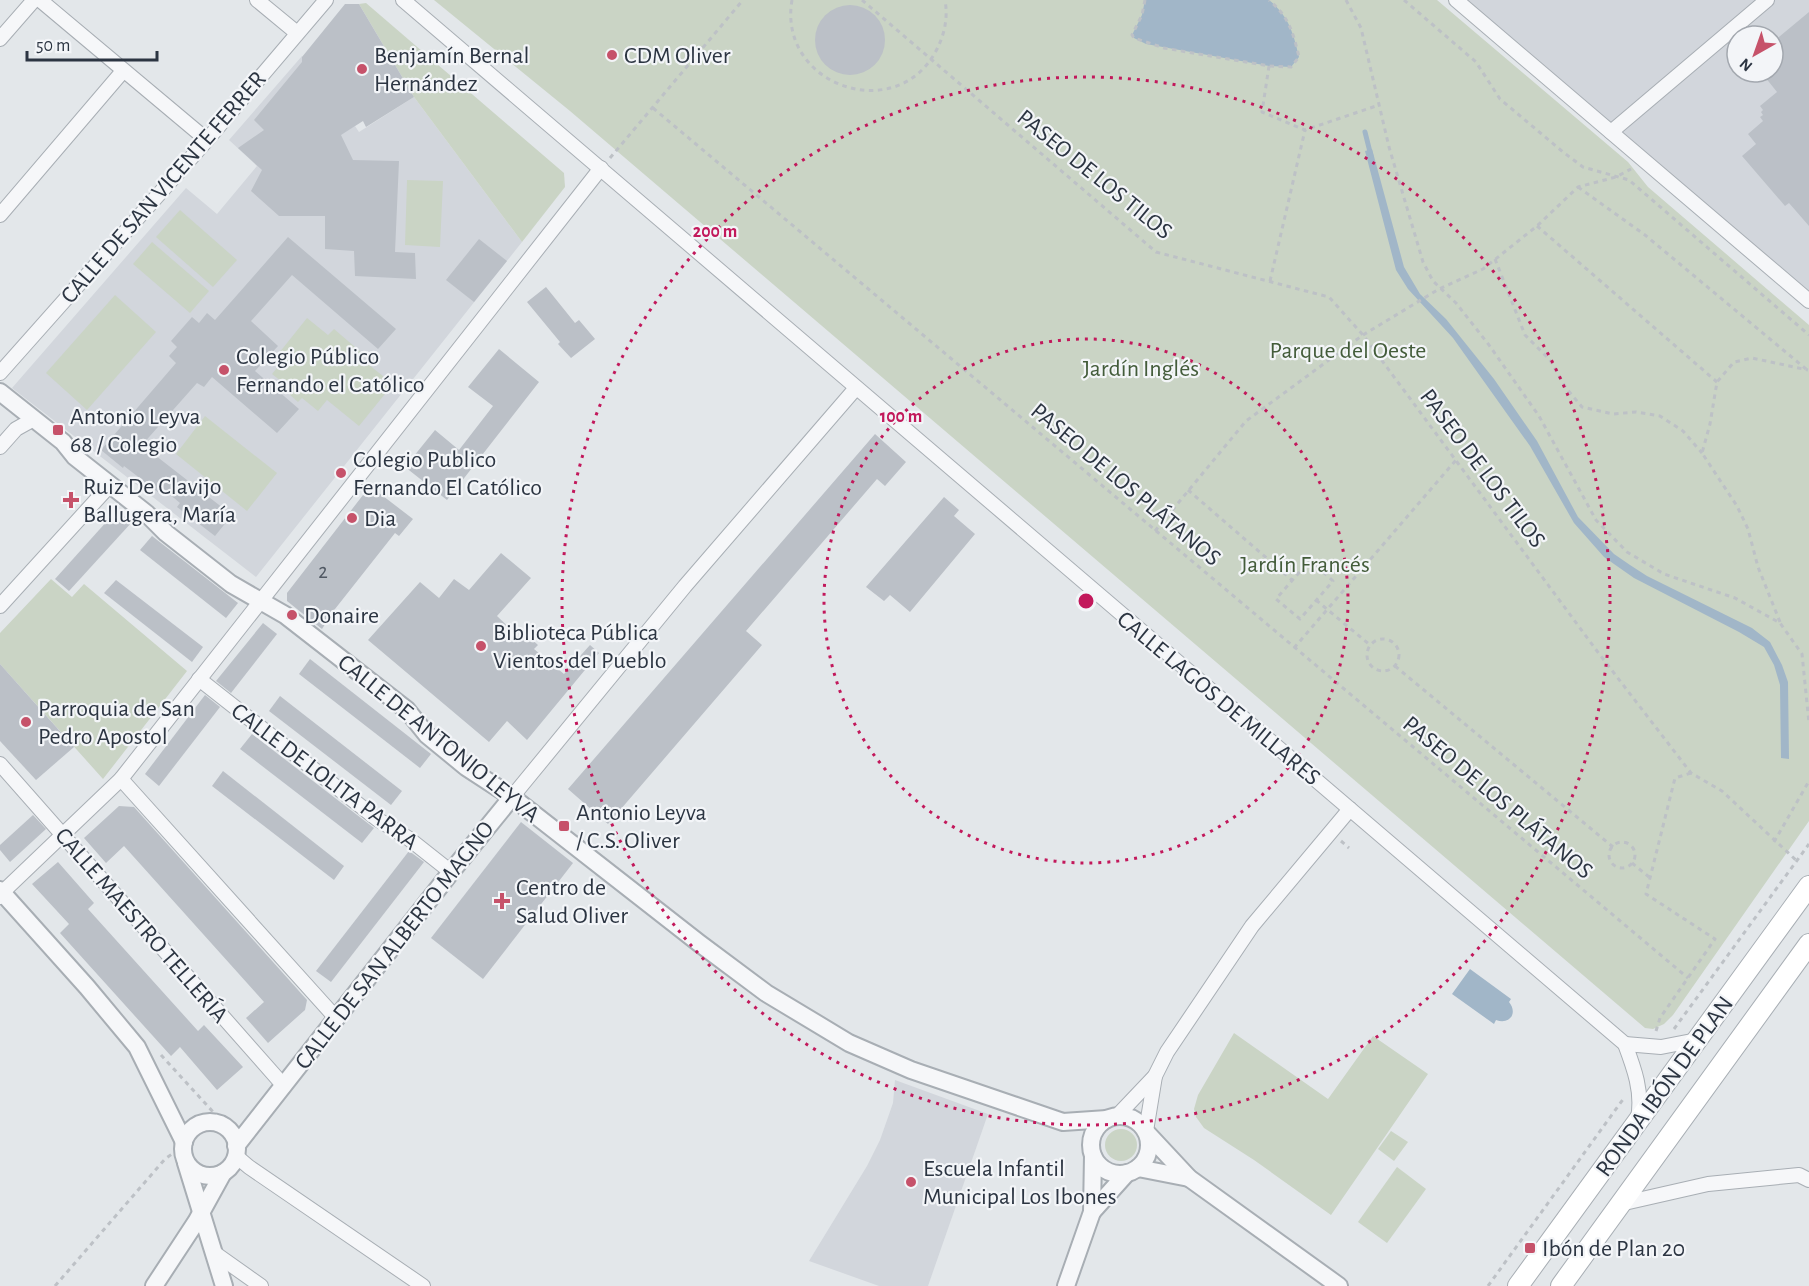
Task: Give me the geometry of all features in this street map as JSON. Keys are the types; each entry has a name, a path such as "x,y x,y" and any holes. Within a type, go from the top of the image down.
{"main road":[{"name":"RONDA IBÓN DE PLAN","path":"1518,1286 1809,885"},
{"name":"RONDA IBÓN DE PLAN","path":"1561,1286 1809,944"}],"street":[{"path":"0,39 34,0"},
{"path":"40,0 207,140"},
{"path":"257,0 297,33"},
{"name":"CALLE DE SAN VICENTE FERRER","path":"0,373 207,140 326,0"},
{"name":"CALLE LAGOS DE MILLARES","path":"403,0 1625,1044"},
{"path":"1456,0 1809,302"},
{"path":"1611,132 1767,0"},
{"path":"0,215 123,71"},
{"path":"224,1286 200,1214 183,1154 183,1143 137,1047 94,995 1,893 121,779 601,168"},
{"name":"CALLE DE SAN ALBERTO MAGNO","path":"236,1151 336,1018 451,872 685,586 856,388"},
{"name":"CALLE DE ANTONIO LEYVA","path":"0,392 63,442 75,457 146,513 166,533 231,584 285,615 406,710 427,735 472,771 512,797 731,968 806,1018 849,1043 911,1070 1063,1122 1112,1117"},
{"path":"0,447 16,429 34,420"},
{"path":"0,606 110,484"},
{"name":"CALLE DE LOLITA PARRA","path":"199,679 377,819 408,838 451,872"},
{"name":"CALLE MAESTRO TELLERÍA","path":"0,764 284,1086"},
{"path":"121,779 336,1018"},
{"path":"1092,1212 1145,1161 1149,1152 1150,1143 1147,1132 1155,1076 1167,1052 1252,926 1350,809"},
{"path":"1637,1122 1640,1096 1625,1044 1651,1047 1673,1046 1697,1040"},
{"path":"1066,1286 1092,1212 1092,1152 1095,1131 1155,1076"},
{"path":"1112,1117 1134,1119 1189,1179 1339,1286"},
{"path":"183,1143 190,1131 204,1123 213,1122 225,1127 233,1137 236,1151 249,1167 423,1286"},
{"name":"CALLE DE ANTONIO LEYVA","path":"1063,1122 1092,1152"},
{"path":"154,1286 223,1173 232,1165 236,1151"},
{"path":"1092,1152 1103,1168 1119,1174 1133,1171 1189,1179"},
{"path":"186,1163 193,1170 205,1176 223,1173"},
{"path":"1620,1204 1708,1184 1799,1175 1809,1180"},
{"path":"178,1250 197,1247 213,1252 261,1286"}],"path":[{"path":"601,168 743,0"},
{"path":"792,0 792,29 802,53 819,74 842,87 868,92 892,88 915,76 932,60 943,36 947,11 945,0"},
{"name":"PASEO DE LOS TILOS","path":"862,0 1156,252 1329,297 1363,335 1690,773 1722,791 1774,842 1797,861"},
{"path":"1145,0 1142,15 1132,35 1146,44 1269,66 1291,67 1299,57 1295,40 1286,15 1269,0"},
{"path":"1346,0 1361,28 1389,147 1423,262 1439,289 1456,303 1539,416 1596,520 1627,552 1664,574 1735,598 1780,623"},
{"path":"1404,0 1476,62 1500,99 1518,114 1583,167 1629,180 1809,334"},
{"path":"1269,66 1262,112 1305,130 1379,105"},
{"name":"PASEO DE LOS PLÁTANOS","path":"653,108 1688,978"},
{"path":"1270,281 1305,130"},
{"path":"1155,531 1246,421 1363,335 1439,289 1483,269 1537,226 1578,187 1616,177 1645,161"},
{"path":"1578,187 1645,235 1808,371"},
{"path":"1537,226 1717,382"},
{"path":"1495,259 1525,335 1550,360 1566,388 1582,406 1613,414 1636,412 1660,416 1683,431 1702,453 1737,506 1748,529 1758,567 1780,623 1802,654 1809,723"},
{"path":"1702,453 1710,424 1717,382 1734,362 1752,358 1808,371"},
{"path":"1294,648 1456,460"},
{"path":"1188,490 1292,580"},
{"path":"1310,561 1333,581 1316,600 1300,619 1276,599 1310,561"},
{"path":"1316,600 1370,645"},
{"path":"1378,639 1394,643 1399,652 1398,662 1385,671 1375,669 1368,661 1370,645 1378,639"},
{"path":"1395,666 1613,847"},
{"path":"1651,1047 1660,1018 1715,939 1646,894 1675,778 1690,773"},
{"path":"1774,842 1809,781"},
{"path":"1625,843 1632,847 1635,855 1632,863 1626,868 1614,865 1609,854 1616,844 1625,843"},
{"path":"1632,863 1649,877"},
{"path":"160,1054 225,1127"},
{"path":"55,1286 165,1159 183,1143"}],"shaded area":[{"path":"1453,0 1809,0 1809,304"},
{"name":"Colegio Público Fernando el Católico","path":"302,56 341,134 355,126 359,132 414,97 522,242 256,577 12,388 186,188 217,214 257,166 229,140"},
{"name":"Escuela Infantil Municipal Los Ibones","path":"895,1080 988,1114 928,1286 879,1286 809,1261 867,1166 880,1140 893,1103"}],"green space":[{"name":"Parque del Oeste","path":"434,0 1437,0 1628,162 1648,187 1809,325 1809,821 1673,1015 1664,1024 1653,1029 1645,1028 570,111"},
{"path":"366,3 564,173 565,187 522,242 414,97 359,4"},
{"path":"407,180 443,181 440,247 405,245"},
{"path":"180,210 237,260 213,287 156,237"},
{"path":"152,242 209,291 190,313 133,264"},
{"path":"115,295 156,332 87,410 46,373"},
{"path":"307,318 328,335 334,329 362,353 359,357 393,384 359,426 327,400 318,411 302,398 298,402 288,393 291,389 272,374 281,363 275,358"},
{"path":"205,416 277,473 247,511 176,454"},
{"path":"51,579 72,597 84,584 187,671 103,779 0,664 0,633"},
{"path":"1234,1033 1328,1099 1373,1036 1428,1074 1331,1215 1254,1160 1204,1128 1196,1117 1194,1109 1198,1095"},
{"path":"1121,1129 1132,1134 1137,1145 1132,1156 1121,1161 1110,1156 1105,1145 1110,1134"},
{"path":"1391,1131 1408,1142 1394,1161 1378,1149"},
{"path":"1397,1167 1426,1189 1387,1243 1358,1222"}],"water":[{"path":"1145,0 1269,0 1289,26 1299,57 1291,67 1269,66 1146,44 1132,35 1142,15"},
{"path":"1372,149 1404,267 1420,294 1446,319 1494,379 1537,441 1578,517 1614,554 1630,565 1647,576 1752,628 1770,642 1788,682 1789,759 1781,758 1780,685 1774,665 1764,647 1634,578 1604,557 1574,523 1530,446 1453,338 1408,289 1396,270 1365,151"},
{"path":"1470,969 1511,999 1509,1002 1513,1014 1509,1019 1496,1020 1494,1024 1452,994"}],"building":[{"path":"345,4 359,4 414,97 366,127 363,121 341,135 353,160 399,161 395,252 415,253 416,279 355,276 354,251 325,249 325,216 279,216 251,191 262,170 238,148 264,130 254,120 302,62 302,57"},
{"path":"850,5 869,11 879,21 885,40 879,59 869,69 850,75 831,69 821,59 815,40 821,21 831,11"},
{"path":"1809,12 1809,226 1789,203 1785,206 1742,156 1756,144 1748,134 1763,121 1760,117 1763,115 1761,112 1763,110 1760,106 1777,92 1771,84 1785,84 1785,32"},
{"path":"288,237 396,329 378,349 292,275 251,321 278,346 255,371 299,409 277,433 212,377 204,387 197,383 142,445 232,515 215,536 177,507 180,503 162,488 158,492 101,450 176,363 169,356 177,347 171,341 192,317 199,323 207,313 215,320"},
{"path":"479,239 507,261 474,302 446,280"},
{"path":"546,287 575,323 579,320 595,339 571,358 527,302"},
{"path":"499,349 539,382 447,500 405,467 435,430 459,450 493,406 468,387"},
{"path":"875,434 906,462 885,486 877,479 746,631 762,645 608,824 568,789"},
{"path":"370,486 413,519 399,536 395,533 322,629 287,601 287,593"},
{"path":"944,497 959,510 954,516 975,534 910,612 890,595 884,601 866,587"},
{"path":"117,510 132,522 69,591 55,579"},
{"path":"152,536 238,603 226,618 140,550"},
{"path":"501,553 531,578 497,616 523,641 528,636 538,645 534,649 564,674 590,645 599,653 527,740 507,721 489,742 368,640 420,582 439,598 454,579 469,590"},
{"path":"116,580 203,647 192,662 104,593"},
{"path":"263,623 277,634 231,693 216,681"},
{"path":"310,659 431,754 420,768 299,674"},
{"name":"Parroquia de San Pedro Apostol","path":"0,664 74,747 36,780 0,741"},
{"path":"205,695 220,707 159,786 145,774"},
{"path":"280,696 402,791 391,805 269,711"},
{"path":"252,734 374,828 362,843 240,749"},
{"path":"223,771 344,866 334,880 212,786"},
{"path":"119,806 134,807 307,1000 305,1010 268,1043 246,1018 264,1002 124,846 106,863 84,838"},
{"path":"33,815 46,829 10,862 0,850 0,845"},
{"name":"Centro de Salud Oliver","path":"521,822 573,863 483,979 431,938"},
{"path":"409,851 424,862 331,982 316,971"},
{"path":"58,862 94,903 88,909 198,1031 204,1025 243,1067 217,1090 180,1047 171,1056 60,933 69,924 32,884"}],"waterway":[{"path":"1365,132 1371,156"}],"place":[{"name":"CDM Oliver","path":"612,55"},
{"name":"Benjamín Bernal Hernández","path":"362,69"},
{"name":"Colegio Público Fernando el Católico","path":"224,370"},
{"name":"Antonio Leyva 68 / Colegio","path":"58,430"},
{"name":"Colegio Publico Fernando El Católico","path":"341,473"},
{"name":"Ruiz De Clavijo Ballugera, María","path":"71,500"},
{"name":"Dia","path":"352,518"},
{"name":"Donaire","path":"292,615"},
{"name":"Biblioteca Pública Vientos del Pueblo","path":"481,646"},
{"name":"Parroquia de San Pedro Apostol","path":"26,722"},
{"name":"Antonio Leyva / C.S. Oliver","path":"564,826"},
{"name":"Centro de Salud Oliver","path":"502,901"},
{"name":"Escuela Infantil Municipal Los Ibones","path":"911,1182"},
{"name":"Ibón de Plan 20","path":"1530,1248"}],"park label":[{"name":"Jardín Inglés","path":"1141,368"},
{"name":"Jardín Francés","path":"1305,564"}]}
